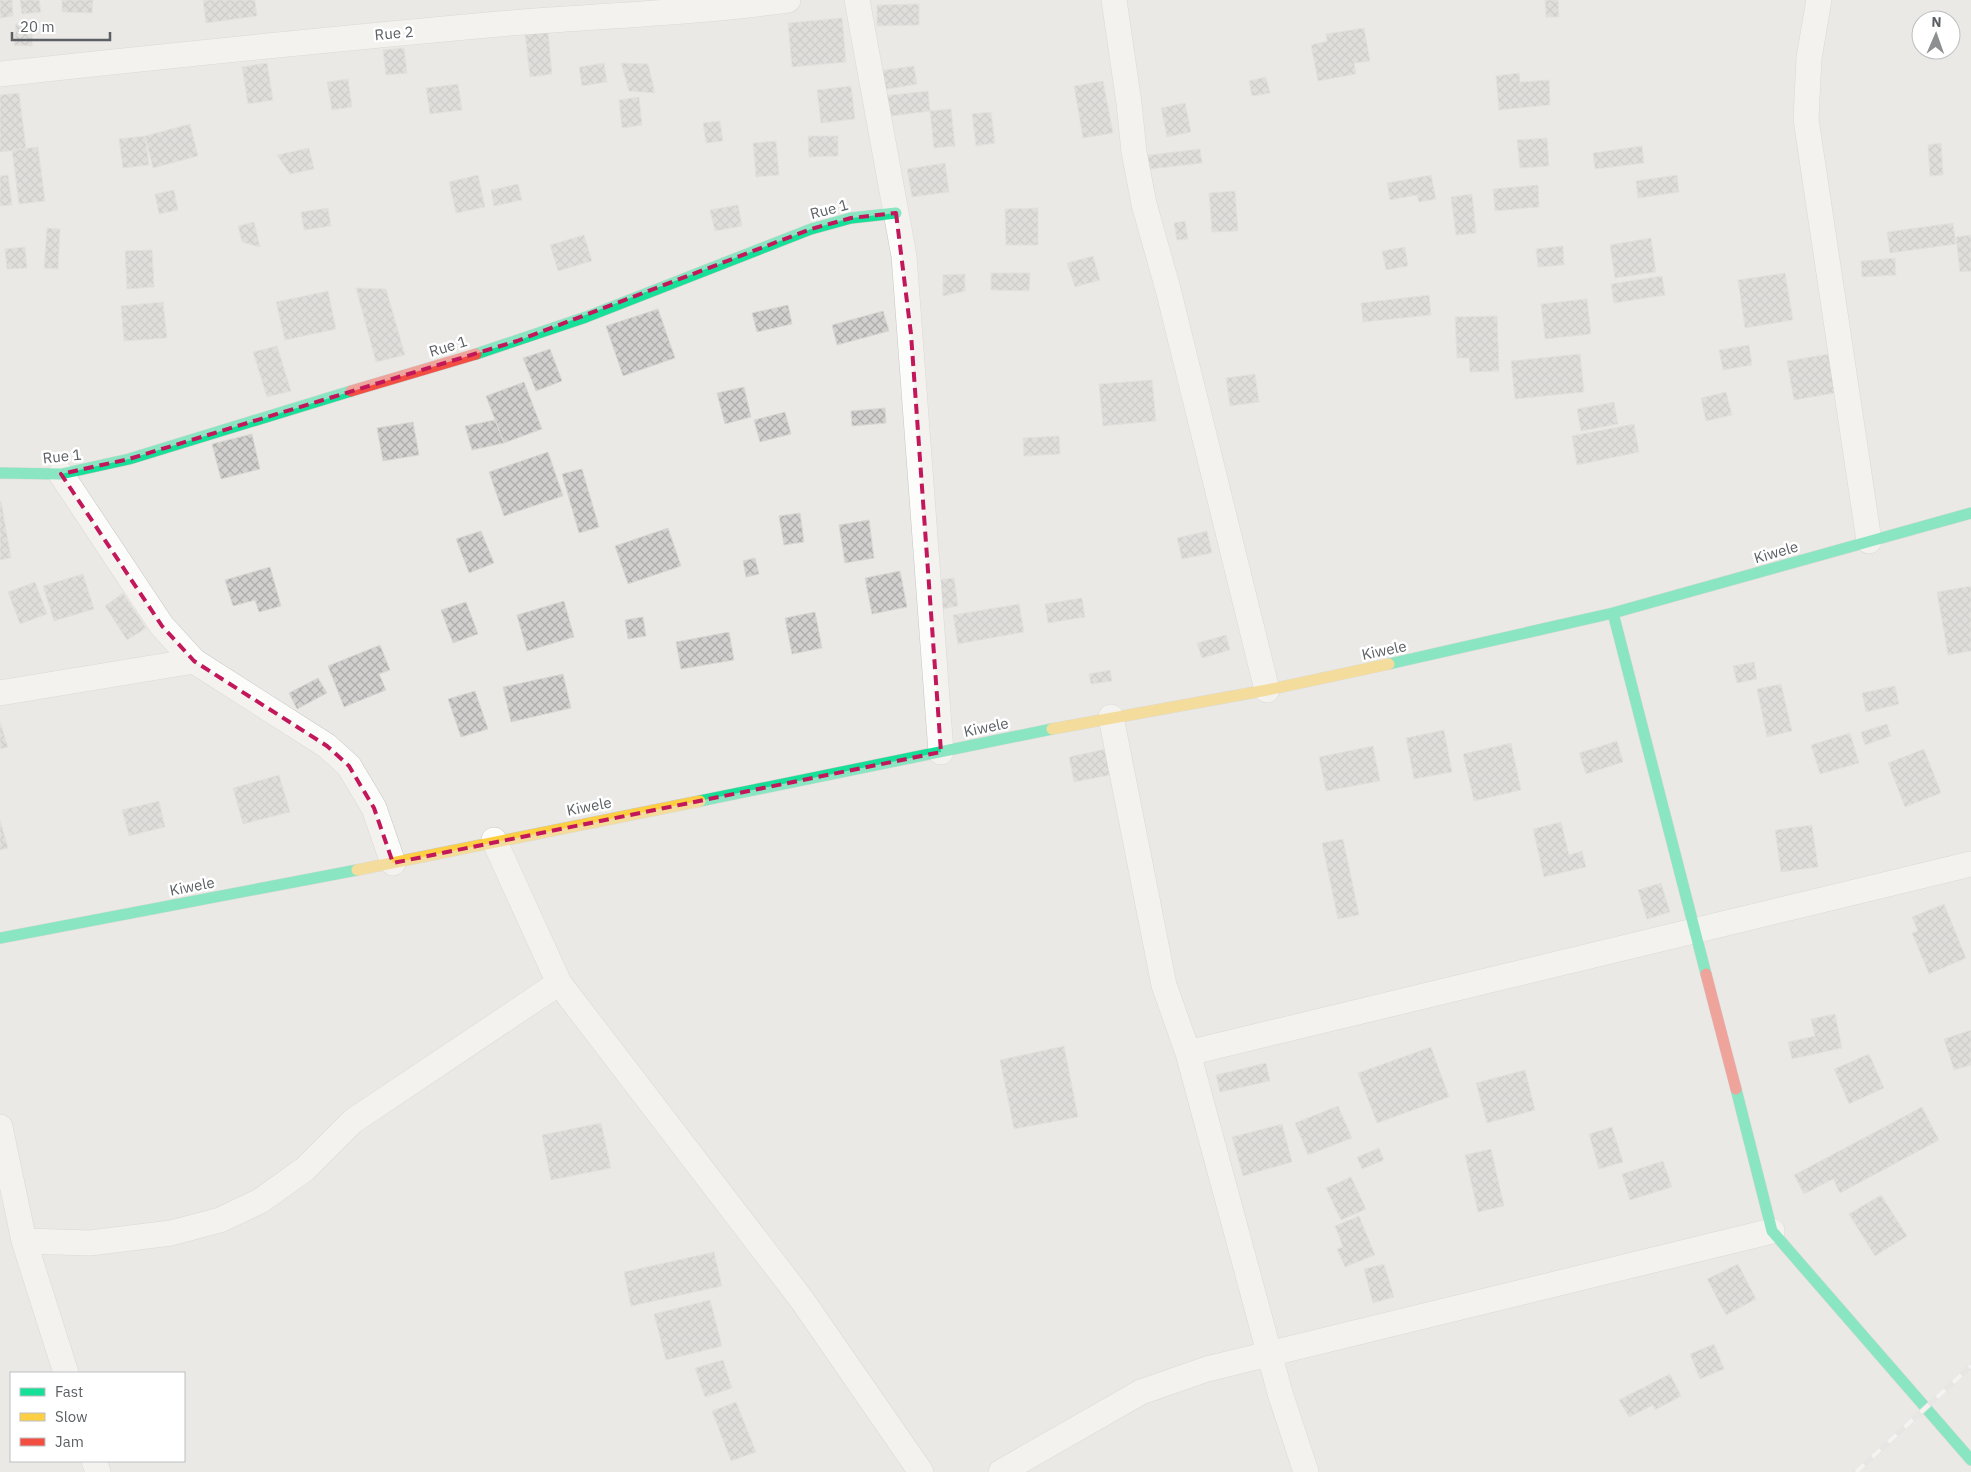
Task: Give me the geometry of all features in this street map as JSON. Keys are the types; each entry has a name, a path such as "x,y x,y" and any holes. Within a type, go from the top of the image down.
{"street":[{"name":"Rue 2","path":"0,74 345,38 570,18 712,10 788,0"},
{"path":"857,0 904,256 941,752"},
{"path":"1114,0 1134,152 1144,204 1168,289 1267,690"},
{"path":"1818,0 1809,58 1806,119 1869,541"},
{"name":"Rue 1","path":"0,473 61,474 129,459 517,341 586,317 811,229 851,218 896,213"},
{"path":"61,474 162,626 194,662 326,746 349,766 374,808 393,862"},
{"name":"Kiwele","path":"0,938 393,862 494,840 1111,717 1267,690 1410,660 1613,613 1971,513"},
{"path":"1613,613 1693,930 1772,1231 1971,1460"},
{"path":"0,693 194,662"},
{"path":"1111,717 1164,985 1188,1053 1270,1356 1306,1472"},
{"path":"494,840 559,983 802,1300 921,1472"},
{"path":"1188,1053 1971,864"},
{"path":"24,1240 90,1243 171,1233 220,1220 252,1205 305,1169 353,1121 559,983"},
{"path":"0,1127 24,1240 66,1372"},
{"path":"1001,1472 1141,1392 1207,1370 1772,1231"}],"highlighted area":[{"path":"896,213 911,334 941,752 393,863 374,808 349,766 327,746 194,661 162,626 61,474 129,459 517,341 811,229 851,218"}],"building":[{"path":"0,0 12,0 13,16 0,18"},
{"path":"20,0 39,0 41,12 22,14"},
{"path":"62,0 93,0 92,13 62,12"},
{"path":"203,0 255,0 257,16 206,23"},
{"path":"1545,0 1558,0 1559,17 1546,17"},
{"path":"919,4 919,25 877,26 877,5"},
{"path":"842,18 846,62 792,67 788,23"},
{"path":"16,24 33,25 32,46 14,45"},
{"path":"1364,28 1370,61 1354,63 1356,74 1318,81 1311,45 1327,41 1326,34"},
{"path":"548,32 552,74 530,77 525,34"},
{"path":"404,48 407,73 386,75 383,50"},
{"path":"267,63 273,100 248,104 242,67"},
{"path":"604,63 607,82 582,86 579,67"},
{"path":"621,63 648,64 655,93 629,91"},
{"path":"914,66 917,84 881,90 877,71"},
{"path":"1519,73 1520,82 1549,80 1550,105 1499,110 1496,76"},
{"path":"1266,77 1270,93 1252,96 1249,81"},
{"path":"348,79 352,107 332,110 327,82"},
{"path":"1103,81 1113,133 1083,138 1074,86"},
{"path":"458,84 462,110 430,114 426,88"},
{"path":"851,86 855,119 821,123 817,90"},
{"path":"928,91 930,111 884,117 882,96"},
{"path":"19,93 26,149 0,152 0,95"},
{"path":"639,97 642,125 622,128 619,100"},
{"path":"1185,103 1191,132 1167,137 1161,108"},
{"path":"951,109 955,146 934,148 930,111"},
{"path":"991,112 995,143 976,146 972,114"},
{"path":"720,121 723,141 706,143 703,123"},
{"path":"190,124 198,156 153,168 145,136"},
{"path":"145,136 149,165 123,168 119,139"},
{"path":"808,136 838,136 838,156 809,157"},
{"path":"1547,138 1549,166 1520,168 1517,140"},
{"path":"776,141 779,175 756,177 753,143"},
{"path":"1941,143 1943,175 1930,176 1928,145"},
{"path":"1642,146 1644,163 1595,169 1593,153"},
{"path":"38,147 45,201 19,204 12,150"},
{"path":"309,148 314,169 290,174 277,155"},
{"path":"1200,149 1202,163 1142,170 1141,156"},
{"path":"945,163 949,192 912,197 907,169"},
{"path":"8,175 12,205 0,206 0,176"},
{"path":"478,175 485,207 456,213 449,182"},
{"path":"1431,175 1436,199 1419,202 1417,195 1390,200 1387,183"},
{"path":"1677,175 1679,192 1638,198 1636,181"},
{"path":"518,184 522,200 494,206 491,190"},
{"path":"1538,185 1539,207 1495,211 1493,189"},
{"path":"174,190 178,210 159,214 155,194"},
{"path":"1235,191 1238,231 1212,232 1209,193"},
{"path":"1472,194 1476,233 1456,235 1451,197"},
{"path":"738,205 742,226 715,231 710,210"},
{"path":"328,208 331,226 304,230 301,212"},
{"path":"1038,208 1038,245 1006,245 1005,209"},
{"path":"1185,221 1188,239 1177,240 1174,223"},
{"path":"254,222 260,247 242,242 238,226"},
{"path":"1953,223 1956,244 1890,253 1887,232"},
{"path":"47,228 60,229 58,269 44,268"},
{"path":"584,235 592,261 558,271 550,245"},
{"path":"1971,235 1971,271 1960,272 1956,237"},
{"path":"1651,238 1656,272 1615,278 1610,245"},
{"path":"1563,246 1564,265 1538,267 1536,249"},
{"path":"25,247 27,268 7,269 5,249"},
{"path":"1405,247 1408,266 1386,270 1382,251"},
{"path":"152,250 154,287 127,289 125,251"},
{"path":"1093,256 1100,280 1075,287 1067,263"},
{"path":"1895,258 1896,275 1862,277 1861,261"},
{"path":"991,273 1030,273 1029,291 991,290"},
{"path":"1785,273 1793,320 1745,328 1738,280"},
{"path":"965,274 965,291 943,296 943,275"},
{"path":"1662,276 1665,295 1614,303 1611,284"},
{"path":"356,288 386,289 405,355 376,362"},
{"path":"328,291 336,329 285,340 276,302"},
{"path":"1429,295 1431,315 1363,322 1361,303"},
{"path":"1587,299 1591,334 1545,339 1541,304"},
{"path":"163,302 167,338 124,341 121,306"},
{"path":"788,305 792,324 757,332 752,313"},
{"path":"658,309 675,358 623,376 606,326"},
{"path":"883,311 889,331 837,345 832,325"},
{"path":"1497,316 1499,371 1470,372 1469,358 1457,358 1455,317"},
{"path":"1749,345 1752,365 1723,370 1719,350"},
{"path":"277,346 291,391 267,397 253,352"},
{"path":"550,349 562,381 536,391 523,358"},
{"path":"1580,354 1584,392 1515,399 1511,361"},
{"path":"1829,354 1835,393 1794,400 1787,361"},
{"path":"1255,374 1259,402 1230,406 1226,378"},
{"path":"1152,380 1156,421 1103,426 1099,384"},
{"path":"524,382 542,429 504,443 486,396"},
{"path":"744,387 751,417 725,424 717,393"},
{"path":"1726,392 1732,415 1706,421 1701,398"},
{"path":"1614,402 1618,424 1581,431 1577,409"},
{"path":"885,408 886,423 852,426 851,411"},
{"path":"785,412 791,434 760,442 754,420"},
{"path":"495,420 504,443 472,450 465,426"},
{"path":"413,422 419,455 383,461 377,428"},
{"path":"1634,424 1639,452 1577,465 1572,436"},
{"path":"252,434 260,469 221,479 212,444"},
{"path":"1059,436 1060,454 1024,456 1023,438"},
{"path":"548,452 563,496 504,516 489,472"},
{"path":"582,469 599,527 579,533 562,474"},
{"path":"0,502 11,558 0,560"},
{"path":"800,513 804,542 784,545 779,516"},
{"path":"869,520 874,558 845,563 839,525"},
{"path":"668,528 681,566 628,584 615,546"},
{"path":"481,531 494,563 469,573 456,539"},
{"path":"1207,531 1212,553 1182,559 1177,538"},
{"path":"755,558 759,574 746,577 743,561"},
{"path":"270,567 281,606 259,612 255,600 233,606 225,580"},
{"path":"900,571 907,607 872,614 865,578"},
{"path":"83,574 94,609 54,621 43,586"},
{"path":"954,578 958,606 941,609 937,580"},
{"path":"35,582 47,614 20,624 8,592"},
{"path":"1971,586 1971,651 1948,655 1937,592"},
{"path":"123,593 146,628 127,640 105,606"},
{"path":"1082,598 1085,617 1048,623 1045,604"},
{"path":"564,601 574,637 527,651 517,615"},
{"path":"466,602 478,634 453,643 441,610"},
{"path":"1019,604 1024,632 958,644 953,615"},
{"path":"815,612 822,648 792,654 785,618"},
{"path":"643,617 646,636 628,639 625,620"},
{"path":"729,632 734,660 681,669 676,642"},
{"path":"1226,635 1230,650 1202,658 1197,643"},
{"path":"380,645 390,670 379,674 386,690 344,707 328,666"},
{"path":"1754,662 1757,679 1737,683 1733,666"},
{"path":"1110,670 1112,681 1091,684 1089,674"},
{"path":"563,674 571,708 511,722 503,687"},
{"path":"318,678 327,693 297,709 289,693"},
{"path":"1781,684 1792,731 1767,737 1757,689"},
{"path":"1895,686 1899,704 1866,712 1862,693"},
{"path":"475,691 488,729 461,737 448,699"},
{"path":"0,722 8,747 0,749"},
{"path":"1887,724 1891,736 1865,745 1861,732"},
{"path":"1444,730 1452,772 1414,779 1406,738"},
{"path":"1850,733 1859,763 1820,774 1811,745"},
{"path":"1617,741 1623,762 1586,774 1579,753"},
{"path":"1511,743 1521,790 1474,801 1463,754"},
{"path":"1373,746 1380,781 1326,791 1319,757"},
{"path":"1106,749 1110,775 1074,782 1069,757"},
{"path":"1924,749 1941,793 1905,807 1888,763"},
{"path":"279,775 290,812 243,824 233,788"},
{"path":"159,801 165,827 129,836 122,810"},
{"path":"0,820 8,848 0,850"},
{"path":"1561,822 1569,855 1582,851 1586,867 1544,877 1533,829"},
{"path":"1812,825 1818,867 1781,872 1775,830"},
{"path":"1343,839 1359,915 1338,919 1322,843"},
{"path":"1661,883 1670,912 1647,919 1638,890"},
{"path":"1944,904 1966,958 1929,974 1912,933 1918,931 1912,917"},
{"path":"1835,1014 1842,1048 1792,1059 1788,1042 1815,1036 1811,1019"},
{"path":"1971,1030 1971,1065 1954,1070 1944,1039"},
{"path":"1064,1046 1078,1117 1014,1129 1000,1060"},
{"path":"1431,1047 1449,1097 1377,1123 1358,1073"},
{"path":"1869,1054 1884,1088 1849,1104 1834,1069"},
{"path":"1266,1063 1270,1081 1220,1092 1216,1075"},
{"path":"1525,1070 1535,1110 1487,1123 1476,1083"},
{"path":"1338,1106 1352,1138 1308,1155 1295,1123"},
{"path":"1922,1107 1939,1140 1840,1193 1833,1179 1804,1194 1794,1175"},
{"path":"601,1123 611,1168 551,1180 542,1135"},
{"path":"1282,1124 1292,1162 1243,1176 1232,1137"},
{"path":"1612,1127 1623,1162 1599,1169 1589,1134"},
{"path":"1379,1148 1384,1160 1362,1169 1357,1157"},
{"path":"1491,1149 1504,1206 1478,1212 1465,1155"},
{"path":"1663,1161 1672,1187 1630,1200 1622,1174"},
{"path":"1351,1177 1366,1209 1341,1220 1326,1188"},
{"path":"1881,1195 1907,1236 1875,1256 1849,1214"},
{"path":"1359,1216 1375,1255 1345,1267 1337,1249 1343,1247 1335,1226"},
{"path":"714,1252 722,1286 631,1306 624,1272"},
{"path":"1384,1264 1394,1297 1373,1303 1364,1269"},
{"path":"1738,1264 1756,1299 1726,1315 1707,1279"},
{"path":"710,1300 722,1346 666,1360 654,1314"},
{"path":"1714,1344 1724,1369 1700,1379 1690,1354"},
{"path":"723,1360 732,1388 705,1397 695,1368"},
{"path":"1670,1374 1681,1396 1655,1410 1653,1405 1629,1417 1619,1400"},
{"path":"736,1402 756,1452 731,1461 712,1411"}],"railway":[{"path":"1856,1472 1971,1366"}],"traffic: fast":[{"path":"476,354 586,317 811,229 851,218 896,213"},
{"path":"0,473 61,474 129,459 351,391"},
{"path":"1389,664 1613,613 1971,513"},
{"path":"1613,613 1706,974"},
{"path":"700,801 1052,729"},
{"path":"0,938 357,870"},
{"path":"1736,1089 1772,1231 1971,1460"}],"traffic: slow":[{"path":"1052,729 1267,690 1389,664"},
{"path":"357,870 700,801"}],"traffic: jam":[{"path":"351,391 476,354"},
{"path":"1706,974 1736,1089"}]}
